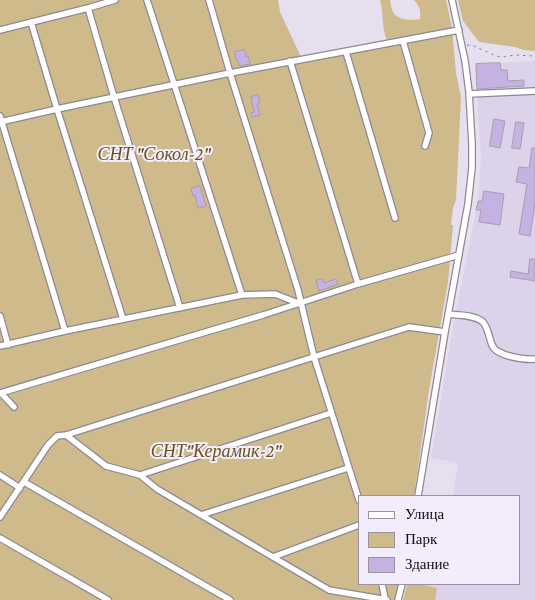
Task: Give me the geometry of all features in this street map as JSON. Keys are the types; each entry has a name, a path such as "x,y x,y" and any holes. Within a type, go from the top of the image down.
{"street":[{"path":"0,30 115,0"},
{"path":"147,0 242,295"},
{"path":"209,0 298,290 314,357 358,497"},
{"path":"418,495 468,204 472,168 470,94 462,44 452,0"},
{"path":"88,8 180,308"},
{"path":"31,22 123,319"},
{"path":"64,331 1,120 230,73 459,30"},
{"path":"403,40 429,133 425,146"},
{"path":"346,52 395,218"},
{"path":"290,62 358,284"},
{"path":"470,94 535,91"},
{"path":"0,393 459,255"},
{"path":"0,346 242,295 274,294 300,303"},
{"path":"448,314 471,317 482,322 486,327 494,348 501,354 524,359 535,359"},
{"path":"0,316 8,345"},
{"path":"0,517 48,445 57,436 409,327 445,332"},
{"path":"0,393 14,406"},
{"path":"140,475 331,412"},
{"path":"66,434 106,466 140,475 157,488 201,515 330,590 368,599 386,600 382,585"},
{"path":"201,515 348,468"},
{"path":"0,475 22,485 230,600"},
{"path":"273,557 358,525"},
{"path":"0,538 108,600"},
{"path":"398,600 402,585"}],"path":[{"path":"462,44 474,46 496,56 535,56"}],"shaded area":[{"path":"535,61 535,600 435,600 437,588 424,585 520,585 520,495 453,495 458,463 431,458 455,315 478,200 481,158 475,64"}],"green space":[{"path":"0,0 278,0 280,12 301,57 387,40 380,0 390,0 392,11 398,17 413,20 420,19 420,9 414,0 446,0 452,28 456,73 461,97 456,200 451,225 453,225 448,282 429,390 414,495 358,495 358,585 399,585 395,600 0,600"},
{"path":"458,0 535,0 535,51 479,42 463,21"},
{"path":"407,585 424,585 437,588 435,600 403,600"}],"building":[{"path":"245,50 250,64 239,66 235,52"},
{"path":"500,63 501,70 507,70 508,81 524,80 524,86 477,89 476,64"},
{"path":"258,95 260,103 257,104 260,115 252,117 251,113 254,112 251,97"},
{"path":"494,119 505,121 500,148 490,146"},
{"path":"516,122 524,123 520,149 512,148"},
{"path":"532,148 535,148 535,204 530,236 519,234 527,184 516,182 519,167 529,168"},
{"path":"200,186 206,206 198,208 195,195 193,196 191,189"},
{"path":"484,191 504,194 500,225 479,222 481,210 476,210 478,201 482,201"},
{"path":"530,259 535,259 535,281 510,277 511,271 528,274"},
{"path":"323,279 324,283 336,279 338,284 319,291 316,281"}],"park label":[{"name":"СНТ \"Сокол-2\"","path":"154,154"},
{"name":"СНТ\"Керамик-2\"","path":"216,451"}]}
